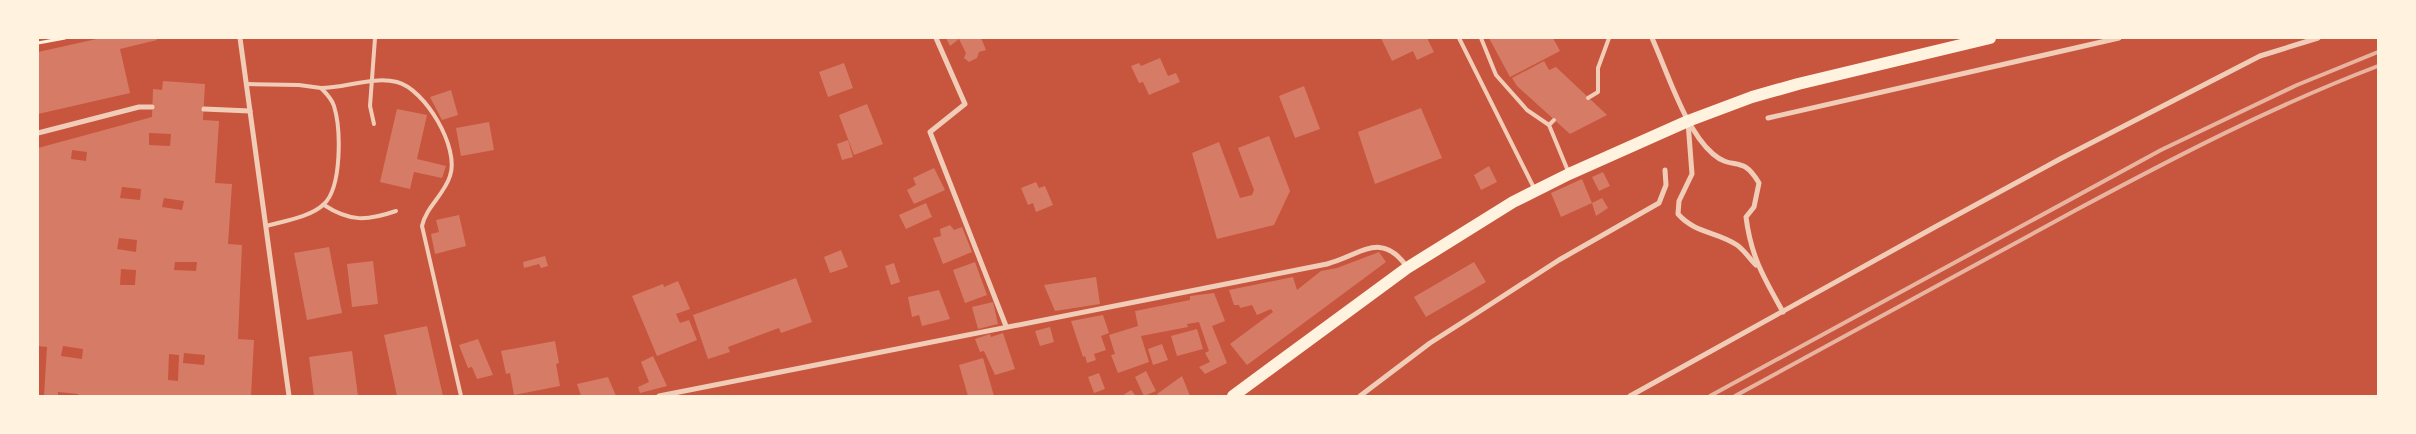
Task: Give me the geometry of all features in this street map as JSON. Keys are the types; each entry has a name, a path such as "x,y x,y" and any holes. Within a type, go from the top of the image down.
{"main road":[{"path":"1233,396 1407,268 1534,190 1688,121 1752,97 1798,84 1990,38"}],"street":[{"path":"240,38 289,396"},
{"path":"936,38 964,104 930,132 1006,326"},
{"path":"1652,38 1688,121 1712,153 1726,163 1739,163 1750,168 1759,183 1754,207 1746,217 1749,239 1758,267 1783,312"},
{"path":"1768,118 2119,38"},
{"path":"1630,396 1974,206 2260,56 2318,38"},
{"path":"38,133 139,107 152,107"},
{"path":"204,109 250,111"},
{"path":"1688,121 1692,174 1679,201 1678,214 1688,225 1738,246 1758,267"},
{"path":"1360,396 1430,344 1559,260 1659,203 1666,185 1664,170"},
{"path":"659,396 1327,264 1374,247 1386,247 1394,251 1407,268"}],"lane":[{"path":"374,38 370,106 374,124"},
{"path":"1459,38 1534,190"},
{"path":"1481,38 1496,75 1527,110 1549,125 1569,174"},
{"path":"1588,98 1598,92 1598,68 1609,38"},
{"path":"246,84 299,85 321,88 372,82 397,82 414,90 443,132 451,153 451,175 443,192 424,217 422,226 461,396"},
{"path":"266,226 307,214 324,205 332,193 336,179 338,132 334,106 321,88"},
{"path":"1549,125 1554,120"},
{"path":"324,205 339,215 355,219 379,217 396,211"}],"path":[{"path":"38,44 66,38"}],"building":[{"path":"101,38 156,38 157,40 120,49 130,93 38,114 38,52"},
{"path":"946,38 981,38 986,50 979,52 977,58 969,62 964,58 966,53 959,39 950,46"},
{"path":"1381,38 1427,38 1434,52 1417,60 1413,51 1392,61"},
{"path":"1489,38 1553,38 1560,51 1510,77"},
{"path":"1160,58 1168,76 1176,73 1180,82 1149,95 1143,82 1139,83 1131,66 1139,63 1141,66"},
{"path":"1544,61 1549,70 1556,67 1607,115 1570,134 1517,86 1512,78"},
{"path":"844,63 853,88 828,97 819,72"},
{"path":"163,81 205,84 203,120 219,121 215,183 232,184 228,244 242,245 238,339 254,340 251,396 78,396 78,394 58,392 58,396 44,396 47,347 38,346 38,148 152,117 153,89 162,90","holes":["149,133 171,134 170,146 149,145","72,150 87,152 86,161 71,159","122,187 141,189 140,200 120,198","164,198 184,201 182,210 162,207","119,238 137,240 136,252 117,249","175,262 197,262 196,271 174,270","121,269 136,270 135,285 120,285","63,346 83,349 82,359 61,356","184,353 205,355 204,365 183,363","169,354 179,355 178,381 168,380"]},
{"path":"1304,86 1320,129 1295,138 1279,96"},
{"path":"451,90 458,115 442,120 430,97"},
{"path":"867,104 883,144 854,155 839,115"},
{"path":"1421,108 1442,158 1375,184 1358,132"},
{"path":"397,109 427,115 417,159 446,166 442,178 414,172 410,189 380,182"},
{"path":"489,122 494,150 461,156 456,128"},
{"path":"1269,136 1290,191 1274,225 1217,239 1192,153 1219,142 1240,198 1252,195 1254,190 1238,148"},
{"path":"848,140 853,157 842,160 837,144"},
{"path":"1489,166 1497,182 1481,190 1474,175"},
{"path":"934,168 945,190 914,204 907,190 916,185 913,178"},
{"path":"1603,172 1610,186 1599,191 1592,177"},
{"path":"1582,179 1592,203 1561,217 1551,193"},
{"path":"1036,182 1039,188 1045,186 1053,205 1036,212 1033,203 1028,205 1021,188"},
{"path":"1602,198 1608,208 1596,216 1592,203"},
{"path":"926,203 932,217 906,229 899,215"},
{"path":"459,215 466,246 435,254 431,234 439,232 436,220"},
{"path":"950,225 954,230 962,227 972,252 943,264 933,238 941,236 940,229"},
{"path":"329,247 342,313 307,320 294,253"},
{"path":"841,250 848,267 830,273 824,257"},
{"path":"1379,252 1386,262 1247,365 1230,344 1273,312 1271,309 1257,315 1252,305 1240,308 1239,305 1234,305 1229,290 1293,277 1297,290 1321,271 1337,268"},
{"path":"545,256 548,266 541,268 539,264 524,268 523,262"},
{"path":"373,261 378,304 352,307 347,264"},
{"path":"975,262 987,295 965,303 953,270"},
{"path":"1474,262 1486,282 1426,317 1414,297"},
{"path":"894,263 900,282 891,285 885,266"},
{"path":"1096,277 1100,304 1055,311 1044,285"},
{"path":"796,278 812,322 781,333 779,328 728,347 730,352 708,359 693,315"},
{"path":"678,281 690,309 676,314 680,323 689,320 697,340 657,356 632,296 663,284 664,287"},
{"path":"939,290 950,319 922,326 919,315 912,317 908,297"},
{"path":"1214,293 1225,321 1212,326 1227,363 1205,374 1199,367 1210,362 1205,353 1209,351 1199,322 1187,324 1188,327 1141,336 1149,362 1118,373 1111,355 1115,354 1109,335 1138,326 1135,311 1190,300 1190,296"},
{"path":"993,302 998,324 978,329 972,307"},
{"path":"1103,315 1109,333 1101,336 1106,350 1094,354 1096,360 1087,363 1085,356 1083,357 1071,321"},
{"path":"427,326 443,396 397,396 384,335"},
{"path":"1050,327 1054,342 1040,346 1035,331"},
{"path":"1197,329 1203,349 1177,356 1171,336"},
{"path":"1003,333 1015,369 995,375 984,351 980,352 975,339 990,334 991,337"},
{"path":"478,339 493,375 477,379 472,367 468,368 459,345"},
{"path":"555,341 559,363 556,364 560,386 514,395 510,373 506,374 501,351"},
{"path":"1162,344 1168,360 1153,365 1148,349"},
{"path":"352,351 358,396 314,396 309,357"},
{"path":"653,356 667,386 640,393 638,387 649,382 641,362"},
{"path":"983,358 994,396 968,396 959,365"},
{"path":"1146,371 1156,391 1144,396 1135,377"},
{"path":"1099,373 1105,389 1094,393 1088,377"},
{"path":"1182,376 1190,396 1158,396 1157,394"},
{"path":"608,377 616,396 581,396 577,384"},
{"path":"1131,390 1136,396 1122,396"}],"railway":[{"path":"1710,396 2161,150 2297,85 2378,52"},
{"path":"1735,396 2150,171 2262,115 2378,66"}]}
